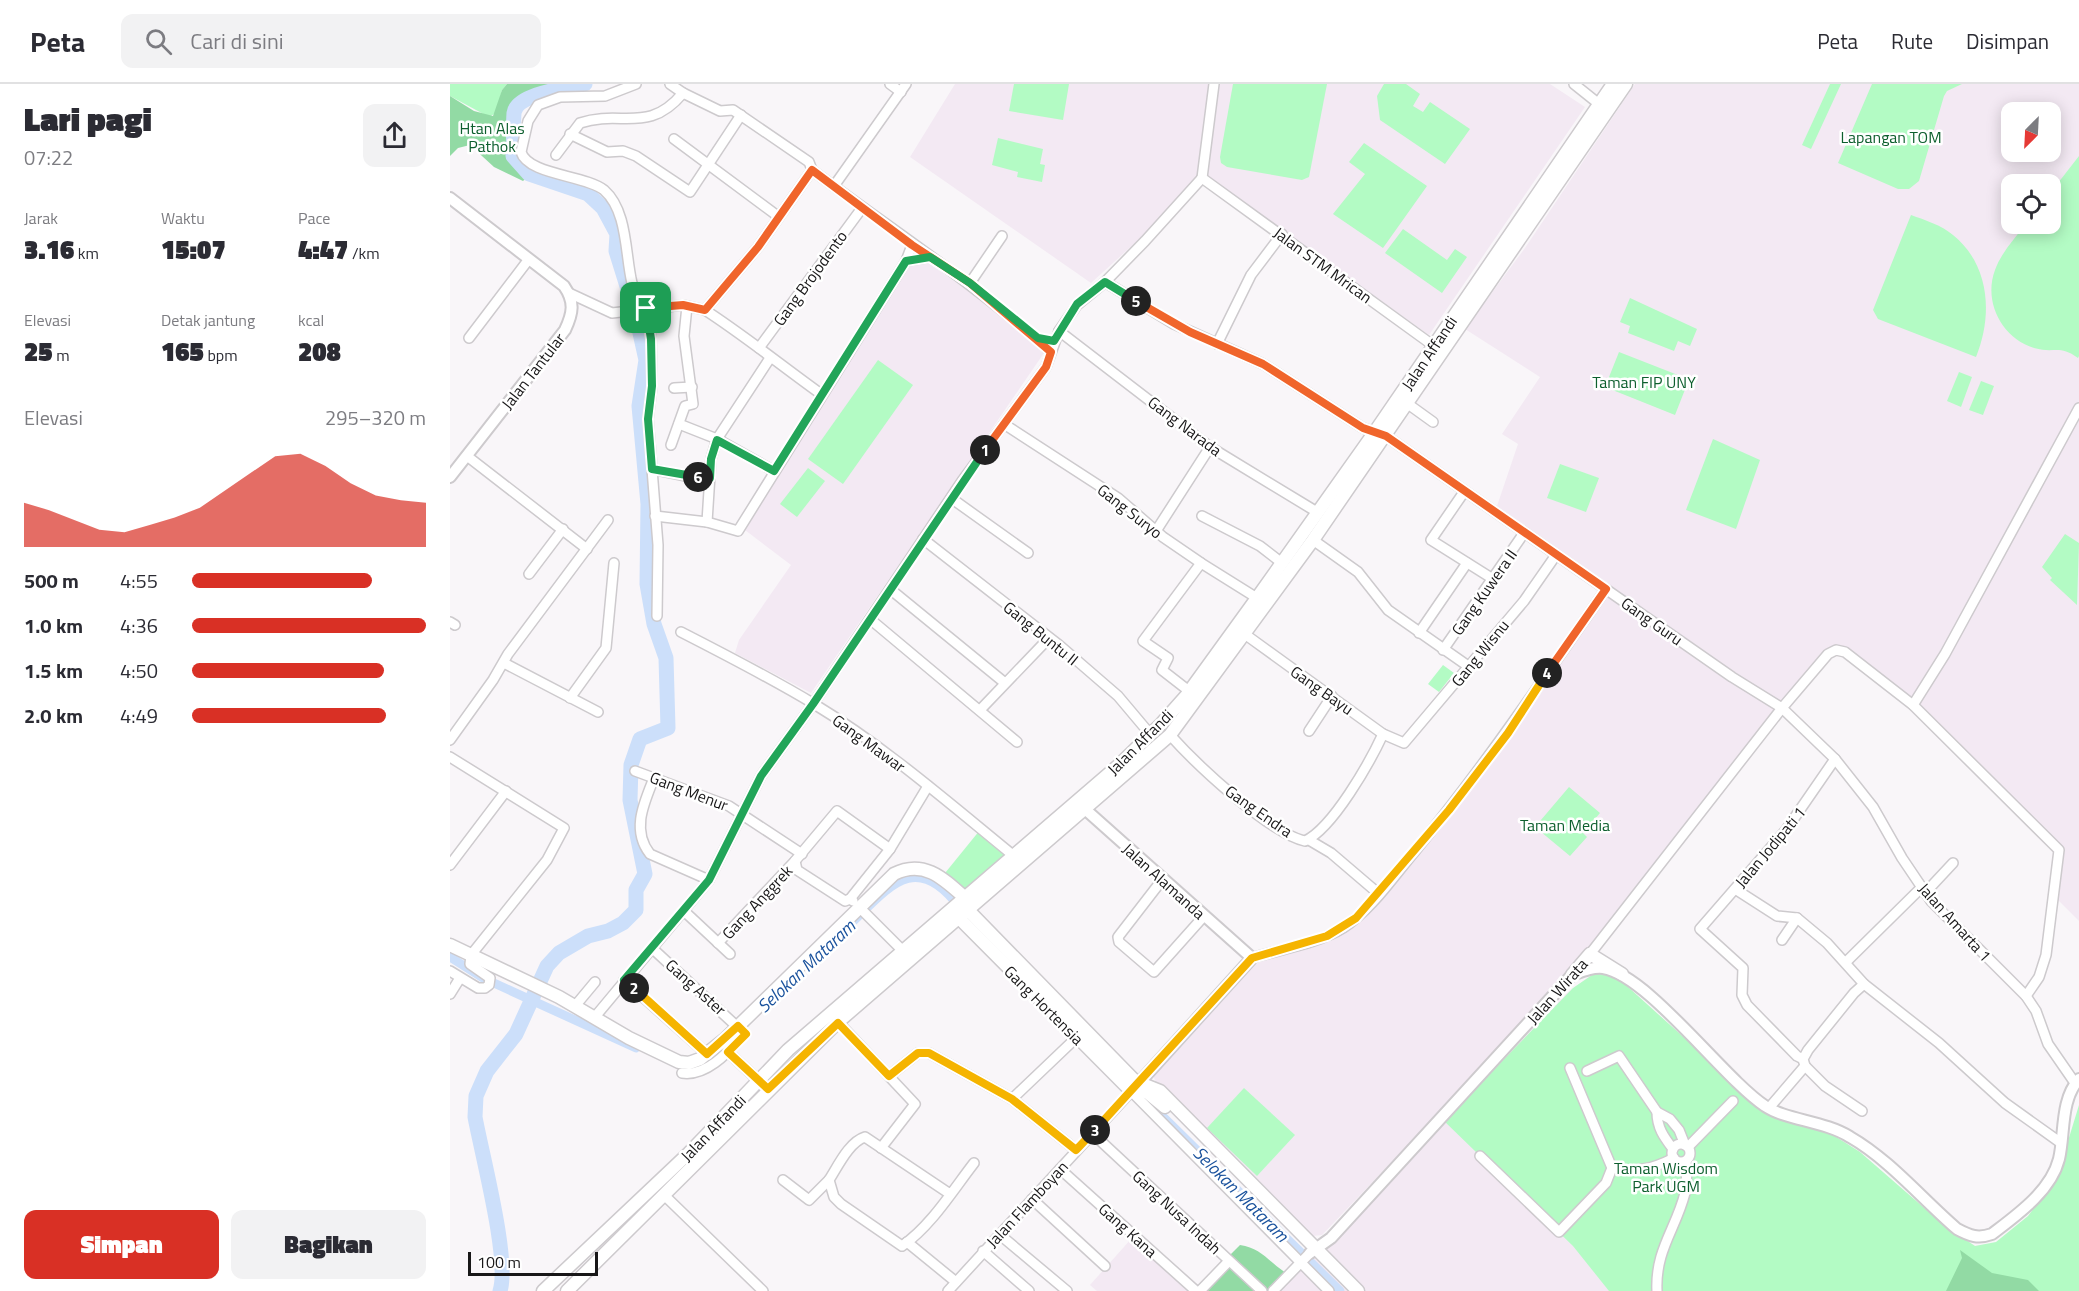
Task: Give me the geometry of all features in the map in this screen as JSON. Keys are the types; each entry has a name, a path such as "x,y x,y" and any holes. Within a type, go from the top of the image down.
{"main road":[{"name":"Jalan Affandi","path":"543,1291 763,1085 838,1023 1014,856 1082,805 1190,696 1246,635 1313,540 1380,435 1546,190 1613,84"},
{"name":"Jalan Affandi","path":"1546,190 1626,84"},
{"name":"Jalan Affandi","path":"567,1291 664,1195 763,1085 788,1050 903,951 1170,735 1190,696 1257,598 1317,512 1408,404 1438,350"},
{"path":"450,945 497,965 679,1062 695,1061 741,1029 864,910 894,874 913,868 929,870 942,878 960,907"},
{"name":"Gang Hortensia","path":"960,907 1076,1038 1134,1088"},
{"name":"Gang Hortensia","path":"960,907 1134,1088"},
{"path":"1590,954 1622,974"},
{"name":"Jalan Wirata","path":"1572,975 1590,954"},
{"path":"1134,1088 1158,1089 1307,1256 1347,1291"},
{"path":"1307,1256 1358,1291"}],"street":[{"path":"636,84 604,96 561,98 538,105 528,121 521,152 530,163 593,184 608,194 621,225 634,288 645,308 651,339 652,386 648,419 656,516 657,616"},
{"path":"670,84 720,111 730,109 741,115 809,162 812,170 912,245 970,283 1038,338 1051,352"},
{"path":"834,186 903,88 890,84"},
{"path":"594,1018 709,880 761,776 813,704 951,498 1046,367 1054,341 1077,304 1105,282 1203,178 1214,84"},
{"path":"1574,84 1599,104"},
{"path":"556,155 570,134 583,121 653,117 674,104 683,93"},
{"path":"570,134 607,152 623,151 636,156 690,192 741,115"},
{"path":"674,139 779,217"},
{"path":"705,310 758,247 812,170"},
{"name":"Jalan STM Mrican","path":"1203,178 1438,350"},
{"path":"450,198 569,293 612,313 645,308 687,306 705,310 821,394"},
{"name":"Gang Brojodento","path":"759,348 862,207"},
{"path":"1217,344 1251,275 1282,234"},
{"path":"970,283 1002,237"},
{"path":"656,516 707,522 737,532 906,261 912,245"},
{"path":"906,261 930,257"},
{"path":"469,338 529,259"},
{"name":"Gang Guru","path":"1105,282 1174,324 1263,364 1380,435 1782,708"},
{"name":"Jalan Tantular","path":"450,477 565,330 573,308 569,293"},
{"path":"671,445 685,406 693,404 684,336 687,306"},
{"name":"Gang Narada","path":"1059,331 1210,447 1317,512"},
{"path":"1038,338 1054,341"},
{"path":"707,522 711,459 717,440 770,358"},
{"path":"674,388 692,387"},
{"path":"1408,404 1433,422"},
{"path":"2026,996 2039,977 2046,955 2059,850 1913,705 1950,644 2079,408"},
{"path":"679,424 717,440 774,471"},
{"name":"Gang Suryo","path":"1004,424 1118,498 1156,531 1257,598"},
{"path":"1156,531 1210,447"},
{"path":"467,456 587,549"},
{"path":"652,469 710,478"},
{"path":"1464,492 1431,540 1493,579"},
{"path":"951,498 1029,553"},
{"path":"1202,516 1260,546 1282,563"},
{"path":"450,740 608,520"},
{"path":"530,574 563,530"},
{"name":"Gang Kuwera II","path":"1443,650 1524,533"},
{"name":"Gang Buntu II","path":"923,539 1049,638 1118,696 1150,734"},
{"path":"1313,540 1358,572 1378,602 1468,666"},
{"name":"Gang Wisnu","path":"1400,743 1408,741 1524,601 1556,555"},
{"path":"570,698 606,648 614,563"},
{"path":"1190,696 1162,670 1168,658 1143,641 1201,563"},
{"path":"1419,633 1467,563"},
{"path":"890,589 1005,683"},
{"path":"1252,958 1327,936 1342,928 1379,894 1449,810 1508,733 1606,589"},
{"path":"870,619 1017,742"},
{"name":"Gang Mawar","path":"681,632 813,704 928,786 1014,856"},
{"name":"Gang Bayu","path":"1246,635 1383,734 1400,743"},
{"path":"980,710 1049,638"},
{"name":"Jalan Wirata","path":"1590,954 1782,708 1828,654 1836,650 1845,652 1913,705"},
{"path":"504,663 598,712"},
{"path":"1309,731 1332,696"},
{"name":"Jalan Amarta 1","path":"1782,708 1835,759 1873,807 1923,890 1952,924 2026,996 2036,1011 2048,1044 2077,1081"},
{"name":"Gang Endra","path":"1170,735 1206,772 1249,807 1300,840 1309,840 1323,828 1354,786 1383,734"},
{"path":"450,757 564,828 547,860 471,955 470,964 490,983 481,989 450,971"},
{"name":"Jalan Jodipati 1","path":"1804,1063 1744,1000 1743,972 1739,964 1700,930 1786,830 1835,759"},
{"name":"Gang Menur","path":"635,771 743,813 798,857"},
{"path":"654,778 639,821 644,846 650,854 709,880"},
{"path":"850,899 890,849 928,786"},
{"path":"450,866 506,791"},
{"name":"Jalan Alamanda","path":"1082,805 1162,880 1252,958"},
{"name":"Gang Anggrek","path":"718,943 798,857 837,811 890,849"},
{"path":"1309,840 1331,853 1379,894"},
{"name":"Gang Anggrek","path":"798,857 797,870 845,901 850,899 864,910"},
{"path":"1846,962 1953,863"},
{"path":"1162,880 1118,937 1119,942 1154,972 1203,916"},
{"path":"1735,889 1777,916 1797,918 1846,962 1864,984 1939,1043 2005,1103 2061,1143"},
{"path":"864,910 903,951"},
{"path":"684,911 730,954"},
{"path":"1782,940 1797,918"},
{"name":"Gang Aster","path":"653,949 741,1029"},
{"name":"Jalan Flamboyan","path":"948,1291 1252,958"},
{"path":"1572,975 1589,969 1603,968 1622,974 1769,1108 1827,1125 1850,1136 1957,1229 1981,1238 1992,1234 2046,1186 2059,1158 2068,1099 2077,1081"},
{"name":"Jalan Wirata","path":"1307,1256 1572,975"},
{"path":"450,994 460,978"},
{"path":"624,980 707,1054"},
{"path":"576,1006 595,982"},
{"path":"1769,1108 1804,1063 1828,1023 1864,984"},
{"path":"838,1023 915,1104 881,1148"},
{"path":"682,1073 698,1072 728,1052 741,1029"},
{"path":"1012,1099 1076,1038"},
{"path":"728,1052 763,1085"},
{"path":"889,1076 918,1053 929,1053 1012,1099 1076,1150"},
{"path":"1587,1071 1619,1056 1657,1112 1661,1134 1674,1154 1686,1161"},
{"path":"1804,1063 1824,1086 1862,1112"},
{"path":"1480,1156 1559,1232 1606,1183 1612,1168 1570,1068"},
{"path":"1134,1088 1307,1256 1329,1291"},
{"path":"1687,1146 1733,1101"},
{"path":"1657,1112 1670,1119 1690,1153 1686,1161 1686,1190 1664,1242 1656,1278 1657,1291"},
{"name":"Gang Nusa Indah","path":"1092,1133 1262,1291"},
{"path":"783,1180 809,1200 829,1180 860,1138 865,1137 950,1194"},
{"path":"1612,1168 1627,1171 1654,1169 1674,1154 1680,1144 1687,1146"},
{"path":"829,1180 834,1197 841,1204 898,1245 907,1242 974,1163"},
{"name":"Gang Kana","path":"1060,1169 1198,1291 1229,1261"},
{"path":"664,1195 763,1291"},
{"path":"1032,1199 1106,1266"},
{"path":"999,1234 1067,1291"},
{"path":"907,1242 956,1282"},
{"path":"983,1251 1029,1291"},
{"path":"1273,1291 1307,1256"}],"shaded area":[{"path":"955,84 1550,84 1585,107 1429,335 1212,180 1202,182 1091,283 910,157"},
{"path":"1635,84 2079,84 2079,921 2055,897 2063,846 1903,692 1844,646 1832,646 1821,653 1592,945 1534,1013 1322,1235 1313,1236 1156,1083 1153,1075 1250,966 1338,933 1449,814 1530,710 1611,586 1497,506 1518,444 1502,434 1540,377 1465,329 1525,248"},
{"path":"920,262 930,264 1034,338 1046,350 811,693 735,653 739,640 791,565 745,530 903,269"},
{"name":"Taman Wisdom Park UGM","path":"1591,975 1617,977 1746,1096 1771,1116 1842,1139 1945,1226 1975,1246 1990,1244 2079,1291 1274,1291 1567,993"},
{"path":"1132,1238 1192,1291 1097,1291 1090,1285"}],"green space":[{"path":"450,84 507,84 502,90 496,113 489,117 450,96"},
{"name":"Htan Alas Pathok","path":"507,84 557,84 521,99 512,110 511,156 528,176 523,181 494,167 470,145 458,148 450,156 450,96 474,111 493,116 502,90"},
{"path":"1014,84 1069,84 1063,120 1009,111"},
{"path":"1233,84 1327,84 1309,177 1302,180 1227,167 1221,163 1220,157"},
{"path":"1384,84 1406,84 1420,94 1413,106 1423,112 1430,102 1470,129 1445,164 1380,120 1377,96"},
{"path":"1830,84 1841,84 1811,149 1802,145"},
{"name":"Lapangan TOM","path":"1872,84 1962,84 1947,91 1944,96 1919,181 1909,189 1898,189 1838,163"},
{"path":"998,138 1043,149 1040,164 1045,165 1042,182 1017,177 1018,172 992,165"},
{"path":"1364,143 1427,186 1383,248 1333,214 1365,174 1349,162"},
{"path":"2079,156 2078,358 2066,351 2034,348 2013,336 1998,317 1992,294 1995,270 2018,234 2061,234 2061,179"},
{"path":"1911,215 1948,231 1965,247 1975,261 1985,292 1986,308 1985,324 1976,357 1878,319 1873,310"},
{"path":"1403,229 1447,260 1455,249 1467,257 1442,293 1385,253"},
{"name":"Taman FIP UNY","path":"1630,298 1697,329 1690,346 1678,341 1674,351 1628,333 1630,326 1620,322"},
{"name":"Taman FIP UNY","path":"1619,352 1683,377 1681,385 1686,387 1675,415 1605,387"},
{"path":"878,360 913,385 843,484 808,459"},
{"path":"1959,372 1972,377 1961,407 1947,401"},
{"path":"1981,381 1994,386 1983,415 1969,410"},
{"path":"1713,439 1760,460 1736,529 1686,510"},
{"path":"1560,464 1599,478 1586,512 1547,498"},
{"path":"808,468 825,481 797,517 780,504"},
{"path":"2065,534 2079,543 2077,605 2050,580 2052,578 2042,567"},
{"path":"1443,665 1454,673 1439,692 1428,684"},
{"name":"Taman Media","path":"1569,787 1600,813 1583,833 1587,837 1570,856 1535,827"},
{"path":"980,830 1006,853 957,897 941,878"},
{"name":"Taman Wisdom Park UGM","path":"1598,971 1617,977 1771,1116 1833,1135 1860,1152 1945,1226 1975,1246 1996,1242 2028,1216 2057,1177 2079,1105 2079,1291 1609,1291 1573,1246 1444,1121 1573,988"},
{"path":"1244,1088 1295,1135 1257,1176 1207,1128"},
{"path":"1240,1245 1259,1252 1286,1273 1268,1291 1230,1255"},
{"path":"1960,1250 1992,1273 2028,1280 2039,1291 1946,1291 1962,1258"},
{"path":"1228,1265 1256,1291 1206,1291"}],"waterway":[{"path":"500,1291 501,1256 494,1207 475,1117 476,1096 487,1071 516,1034 547,966 559,953 588,936 608,931 623,923 636,910 636,890 645,874 630,800 631,765 640,739 668,728 666,658 654,624 647,584 648,504 639,406 646,360 636,315 616,251 617,234 603,208 588,194 529,174 513,156 514,113 517,106 534,96 585,84"},
{"name":"Selokan Mataram","path":"844,930 886,890 913,878 928,880 943,889 960,908"},
{"name":"Selokan Mataram","path":"450,957 483,978 636,1048"},
{"name":"Selokan Mataram","path":"1149,1103 1340,1291"}],"route":[{"path":"646,308 651,339 652,386 648,419 652,469 710,478 711,459 717,440 774,471 906,261 930,257 970,283 1038,338 1054,341 1077,304 1105,282 1174,324 1263,364 1363,428 1386,436 1606,589 1508,733 1449,810 1379,894 1356,918 1327,936 1252,958 1076,1150 1012,1099 929,1053 918,1053 889,1076 838,1023 768,1089 728,1052 746,1034 738,1026 707,1054 624,980 644,960 709,880 761,776 813,704 962,481 1046,367 1051,352 1038,338 970,283 912,245 812,170 758,247 705,310 683,305 646,308"}]}
